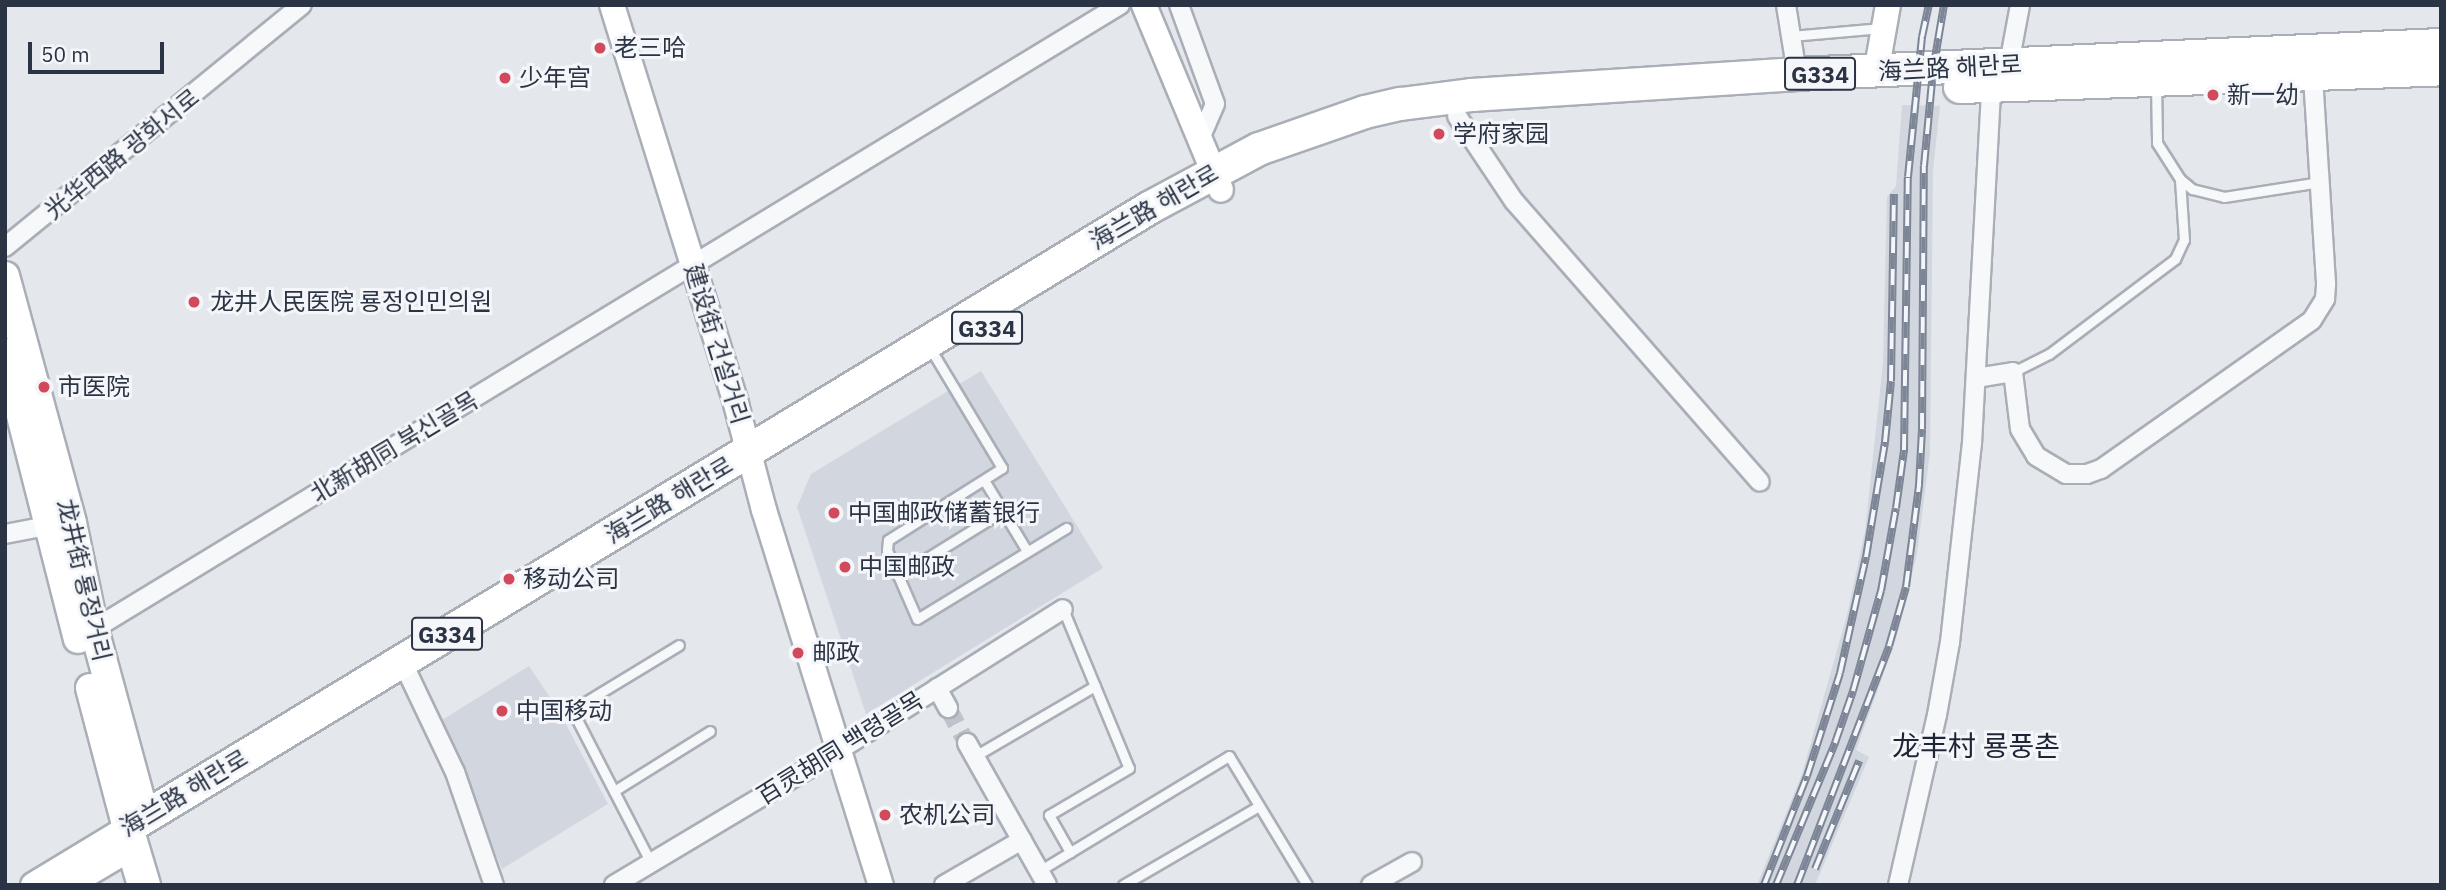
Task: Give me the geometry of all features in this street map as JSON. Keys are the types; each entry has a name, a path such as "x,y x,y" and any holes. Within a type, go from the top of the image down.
{"highway":[{"name":"海兰路 해란로","path":"1217,181 1324,144 1421,120 1457,116 1924,88 2000,75 2441,45"},
{"name":"海兰路 해란로","path":"139,832 932,351 1159,223 1259,149 1335,122 1401,104 1501,93 1797,74 2000,75 2156,82 2441,69"},
{"name":"龙井街 룡정거리","path":"139,832 144,885"},
{"name":"龙井街 룡정거리","path":"139,832 159,871 159,885"}],"main road":[{"name":"龙井街 룡정거리","path":"5,276 61,524 139,832"},
{"name":"龙井街 룡정거리","path":"5,353 94,629 139,832"}],"street":[{"name":"光华西路 광화서로","path":"5,247 302,5"},
{"name":"建设街 건설거리","path":"612,5 752,460 764,510 841,749 881,885"},
{"name":"北新胡同 북신골목","path":"94,629 1120,5"},
{"path":"1144,5 1217,181"},
{"path":"1179,5 1215,104 1199,141"},
{"path":"1786,5 1797,74"},
{"path":"1898,885 1937,715 1950,642 1976,378 2000,75 2020,5"},
{"path":"1876,73 1886,17"},
{"path":"1976,378 2013,372 2020,429 2036,456 2047,466 2066,474 2087,474 2101,469 2312,320 2320,310 2326,283 2313,76"},
{"path":"1457,116 1514,201 1760,482"},
{"path":"5,534 61,524"},
{"name":"百灵胡同 백령골목","path":"614,885 841,749 1063,609"},
{"path":"407,670 455,772 494,885"},
{"path":"937,688 948,708"},
{"path":"971,749 1043,878"},
{"name":"海兰路 해란로","path":"33,885 139,832"},
{"name":"海兰路 해란로","path":"69,885 139,832"},
{"path":"944,885 1022,840"},
{"path":"1371,885 1412,862"}],"lane":[{"path":"1791,36 1886,17"},
{"path":"2156,82 2155,137 2180,179 2201,193 2224,197 2320,182"},
{"path":"2013,372 2049,354 2175,259 2184,240 2180,179"},
{"path":"932,351 1002,468 888,540 887,550 917,619 1066,528"},
{"path":"984,480 1027,551"},
{"path":"898,576 1003,511"},
{"path":"1063,609 1129,768 1049,815 1070,852"},
{"path":"651,863 572,710 679,645"},
{"path":"971,749 1095,686"},
{"path":"614,791 710,731"},
{"path":"1043,878 1070,852 1229,756 1307,885"},
{"path":"1123,885 1259,806"}],"shaded area":[{"path":"1902,105 1940,106 1933,170 1930,452 1917,554 1896,639 1856,750 1869,757 1815,885 1757,885 1802,774 1847,615 1865,531 1883,363 1887,197 1896,186"},
{"path":"981,371 1103,568 866,714 797,507 811,474"},
{"path":"529,666 559,711 608,804 502,869 442,720"}],"tunnel":[{"path":"948,708 967,743"}],"railway":[{"path":"1776,885 1835,743 1853,691 1881,591 1896,508 1904,450 1908,177 1922,37 1929,5"},
{"path":"1797,885 1889,646 1906,587 1919,485 1922,429 1924,166 1933,70 1944,5"},
{"path":"1764,885 1807,776 1840,673 1866,557 1885,442 1891,381 1894,194"},
{"path":"1815,869 1859,761"}],"place":[{"name":"老三哈","path":"600,48"},
{"name":"少年宫","path":"505,78"},
{"name":"新一幼","path":"2213,95"},
{"name":"学府家园","path":"1439,134"},
{"name":"龙井人民医院 룡정인민의원","path":"194,302"},
{"name":"市医院","path":"44,387"},
{"name":"中国邮政储蓄银行","path":"834,513"},
{"name":"中国邮政","path":"845,567"},
{"name":"移动公司","path":"509,579"},
{"name":"邮政","path":"798,653"},
{"name":"中国移动","path":"502,711"},
{"name":"农机公司","path":"885,815"}],"district":[{"name":"龙丰村 룡풍촌","path":"1976,746"}]}
